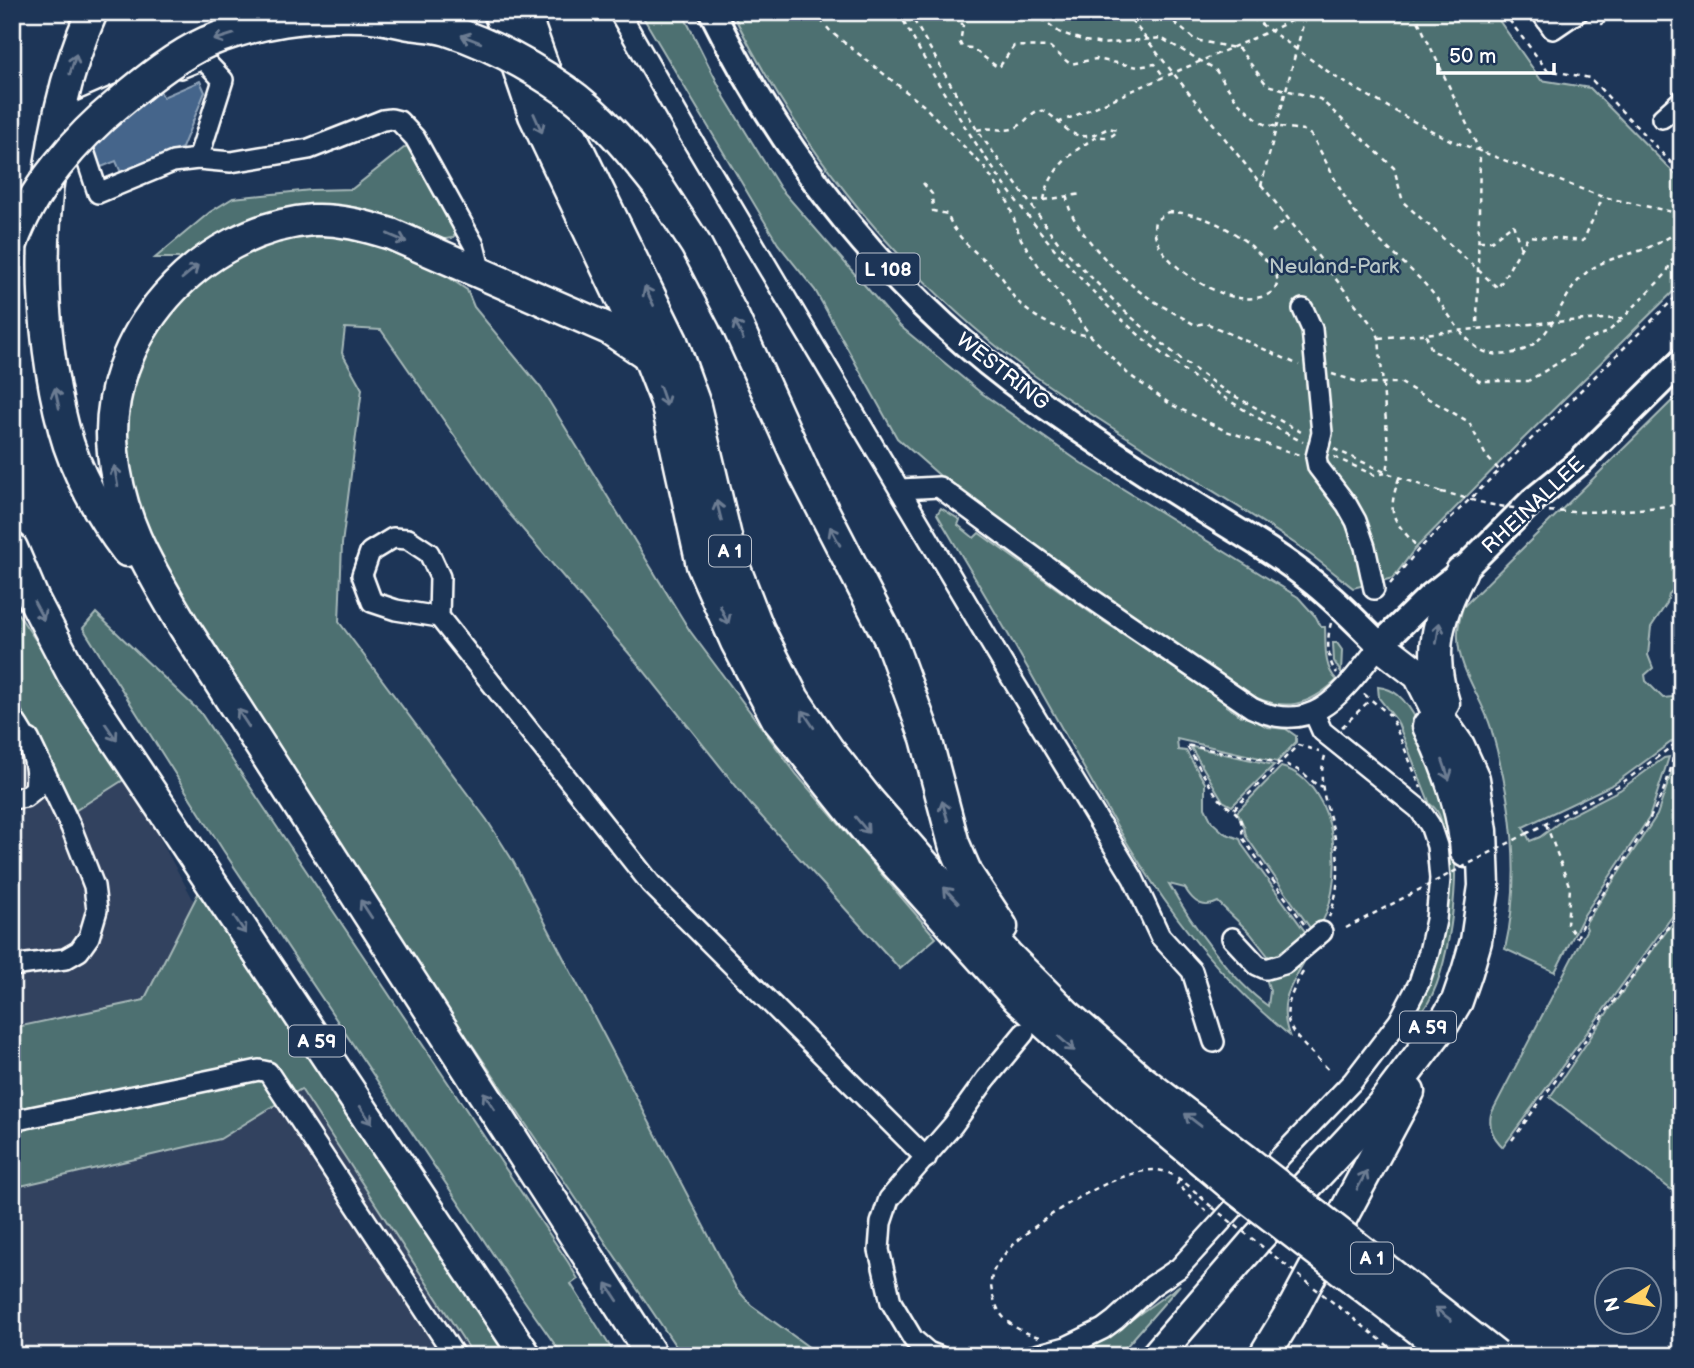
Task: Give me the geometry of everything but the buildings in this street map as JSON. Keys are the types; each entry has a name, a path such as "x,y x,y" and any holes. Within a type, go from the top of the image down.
{"highway":[{"path":"92,12 72,66 59,114 47,192 44,276 48,359 64,432 88,491 114,534 184,627"},
{"name":"A 1","path":"499,12 534,115 648,355 666,401 702,565 736,642 777,719 872,836 1017,998 1132,1102 1238,1173 1496,1356"},
{"name":"A 1","path":"524,12 558,108 671,341 694,402 731,558 759,630 794,699 828,749 936,879 1067,1014 1238,1173 1454,1356"},
{"path":"12,244 31,206 72,147 99,119 166,66 206,43 294,19 365,16 444,29 480,42 565,90 598,118 632,154 657,185 696,244 734,318 805,475 891,642 926,738 954,844 967,874 985,904 1067,1014"},
{"path":"648,355 609,329 391,234 358,224 315,220 286,224 228,246 205,260 177,283 155,309 136,341 122,377 114,408 112,450 125,517 148,566 184,627 653,1354"},
{"name":"A 59","path":"12,548 34,600 74,675 526,1356"},
{"path":"1459,746 1437,681 1435,650 1440,620 1461,572"},
{"path":"1380,645 1419,675 1443,723 1459,746"},
{"name":"A 59","path":"1152,1348 1252,1225 1305,1174 1378,1095 1435,1016 1448,983 1464,914 1466,849 1462,822 1435,740 1412,695 1380,645"},
{"name":"A 59","path":"1152,1348 1381,1106 1444,1023 1457,1001 1476,941 1484,887 1477,791 1459,746"},
{"path":"1264,1356 1295,1305 1444,1023"},
{"path":"431,1213 539,1356"},
{"path":"1135,1356 1152,1348"}],"main road":[{"name":"WESTRING","path":"712,12 748,81 798,160 857,235 912,294 965,343 1035,399 1310,579 1380,645"},
{"name":"RHEINALLEE","path":"1380,645 1428,598 1461,572 1532,501 1611,432 1682,361"}],"street":[{"path":"620,12 691,138 1133,878 1160,936 1192,971 1214,1042"},
{"path":"1541,12 1553,29 1577,12"},
{"path":"198,159 223,79 203,59 72,115 98,193 173,162 198,159 231,162 309,149 383,120 398,121 415,138 474,245 481,273"},
{"path":"1662,118 1682,100"},
{"path":"1303,309 1312,329 1322,433 1318,449 1318,467 1356,521 1374,589"},
{"path":"901,489 939,486 1086,595 1252,708 1280,718 1314,713 1332,700 1349,684 1380,645"},
{"path":"439,617 372,603 362,575 370,551 393,538 408,539 429,553 440,577 439,617 651,884 926,1158"},
{"path":"1032,1356 1066,1347 1103,1329 1152,1286 1179,1268 1353,1081 1409,1005 1429,952 1436,920 1440,879 1437,846 1430,825 1419,809 1377,772 1328,746 1314,713"},
{"path":"12,717 29,739 71,827 94,886 97,910 89,937 79,951 65,959 12,966"},
{"path":"12,799 25,797 35,789 37,776 29,739"},
{"path":"1232,938 1257,965 1266,969 1284,964 1318,935"},
{"path":"938,1356 928,1352 913,1339 891,1302 879,1250 881,1223 889,1199 926,1158 1024,1033"},
{"path":"12,1121 259,1070 268,1072 455,1356"}],"path":[{"path":"814,12 831,32 923,105 995,181 1008,202 1021,239 1091,336 1128,374 1170,404 1226,431 1305,457 1318,449"},
{"path":"900,12 943,90 1000,177 1054,248 1094,292 1142,337 1221,396 1271,426 1374,475 1387,473"},
{"path":"909,12 977,130 1060,245 1122,309 1183,361 1225,391 1318,449 1441,492 1488,504 1555,512 1612,512 1682,504"},
{"path":"945,12 955,16 963,24 960,43 962,47 972,48 997,67 1014,46 1050,47 1070,64 1096,59 1138,67 1154,64 1164,77"},
{"path":"1034,12 1059,32 1085,41 1103,44 1161,38 1215,69 1246,110 1266,125 1303,130 1311,135 1340,189 1360,219 1429,288 1467,339 1484,352 1501,354 1523,350 1534,344 1552,322 1572,287 1587,272 1611,258 1648,247 1682,229"},
{"path":"1125,12 1379,338 1390,458 1387,473"},
{"path":"1148,12 1151,15 1167,16 1195,40 1239,49 1268,85 1320,99 1394,168 1404,202 1498,288 1528,236 1583,241 1603,197"},
{"path":"1244,12 1337,78 1411,120 1480,152 1603,197 1682,214"},
{"path":"1414,12 1480,152 1477,328"},
{"path":"1503,12 1547,70 1590,78 1682,174"},
{"path":"1593,12 1602,24 1617,12"},
{"path":"1058,123 1306,13"},
{"path":"1261,186 1306,13"},
{"path":"977,130 988,127 1011,130 1020,127 1035,111 1040,110 1052,116 1065,131 1087,136 1109,128 1117,130 1111,136 1097,136 1069,157 1047,183 1044,200"},
{"path":"995,181 1007,172"},
{"path":"923,183 932,194 933,211 947,214 954,232 1004,280 1011,294 1025,308 1048,323 1091,336"},
{"path":"1027,200 1082,194"},
{"path":"1067,196 1067,206 1084,235 1136,288 1195,325 1206,323 1291,363 1362,383 1401,383 1469,422 1486,456 1500,471"},
{"path":"1168,212 1180,212 1220,225 1247,242 1269,264 1277,281 1272,292 1257,299 1223,294 1190,276 1161,250 1153,229 1160,216 1168,212"},
{"path":"1272,232 1287,218"},
{"path":"1479,241 1491,241 1513,224 1521,249"},
{"path":"1426,334 1432,351 1447,356 1455,365 1465,369 1479,381 1528,381 1573,354 1584,341 1608,332 1667,273 1670,263 1682,249"},
{"path":"1399,478 1393,497 1393,517 1418,551 1682,291"},
{"path":"1379,338 1623,318"},
{"path":"1342,608 1330,624 1328,636 1333,669 1391,716 1423,791"},
{"path":"1353,715 1370,700"},
{"path":"1346,928 1618,786 1682,739"},
{"path":"1234,809 1280,764 1298,746 1328,746 1321,771 1322,786 1336,843 1338,867 1335,900 1318,935 1242,837 1243,825 1234,809 1220,800 1186,745 1280,764 1291,766 1318,786 1322,786"},
{"path":"1546,824 1570,888 1567,924 1577,938 1582,925 1652,817 1667,775 1673,746"},
{"path":"1457,861 1457,873"},
{"path":"1512,1140 1682,908"},
{"path":"1306,967 1289,999 1287,1020 1294,1035 1328,1069"},
{"path":"1041,1337 1009,1324 998,1310 990,1287 994,1270 1030,1231 1065,1204 1116,1179 1154,1170 1169,1172 1180,1180 1401,1356"},
{"path":"1180,1180 1177,1184 1207,1212"},
{"path":"1226,1230 1236,1220"}],"shaded area":[{"path":"200,81 205,92 182,148 122,175 116,161 99,168 80,124 159,89 163,97"},
{"path":"12,693 50,762 128,777 230,966 503,1356 12,1356"}],"green space":[{"path":"640,12 682,12 725,98 780,188 900,326 980,392 1081,463 1298,597 1316,617 1321,627 1325,627 1327,662 1337,680 1317,696 1296,704 1274,703 1250,695 1095,591 963,496 897,438 815,290 778,244"},
{"name":"Neuland-Park","path":"732,12 1493,12 1541,80 1590,88 1682,181 1682,283 1414,550 1393,578 1353,588 1294,543 1035,376 944,300 901,257 825,165 760,64"},
{"path":"409,144 458,232 452,238 439,240 360,216 190,258 155,258 210,212 233,198 352,189"},
{"path":"332,235 377,240 413,253 467,290 474,307 541,388 690,631 797,775 936,938 900,969 752,806 644,671 506,510 381,330 345,328 342,353 362,389 342,544 339,622 487,820 513,861 736,1288 751,1305 821,1356 684,1356 679,1351 167,589 128,481 125,413 146,348 167,313 199,279 247,250 287,239"},
{"path":"1682,391 1682,582 1669,594 1667,603 1651,627 1648,655 1653,668 1645,675 1646,681 1663,698 1682,696 1682,707 1674,716 1682,725 1682,734 1614,784 1523,827 1530,841 1540,837 1565,818 1620,790 1669,757 1649,818 1584,915 1555,972 1505,949 1514,865 1509,810 1491,728 1459,650 1460,619 1463,607"},
{"path":"941,508 960,520 958,525 974,538 979,533 1091,613 1226,702 1226,706 1241,716 1246,714 1267,727 1286,729 1296,736 1296,742 1277,762 1177,739 1178,750 1186,751 1205,783 1205,808 1212,822 1224,833 1240,839 1309,937 1272,961 1250,933 1218,902 1203,905 1191,897 1185,888 1169,884 1213,950 1240,981 1268,1006 1270,991 1265,975 1292,972 1304,962 1285,1005 1289,1035 1209,958 1176,917 1147,874 937,514"},
{"path":"12,605 128,777 73,812 50,762 12,693"},
{"path":"96,613 200,712 568,1262 578,1279 571,1284 616,1356 563,1356 521,1296 223,850 83,628"},
{"path":"1333,643 1337,643 1342,650 1341,673 1334,661"},
{"path":"1378,687 1398,695 1420,727 1438,774 1454,847 1454,902 1447,948 1434,992 1413,1020 1439,952 1445,928 1449,904 1449,856 1440,816 1430,804 1397,721 1379,698"},
{"path":"1682,742 1682,903 1503,1147 1492,1133 1491,1114 1587,929 1585,924 1657,815"},
{"path":"1191,748 1274,765 1232,806 1223,801"},
{"path":"1281,767 1301,777 1316,793 1333,839 1335,865 1332,891 1326,913 1316,932 1313,932 1246,836 1237,812"},
{"path":"202,886 513,1356 474,1356 301,1089 220,1139 12,1188 12,1028 144,1000"},
{"path":"1682,910 1682,1198 1550,1097"},
{"path":"1180,1285 1118,1356 1074,1356 1091,1343 1117,1330"}]}
